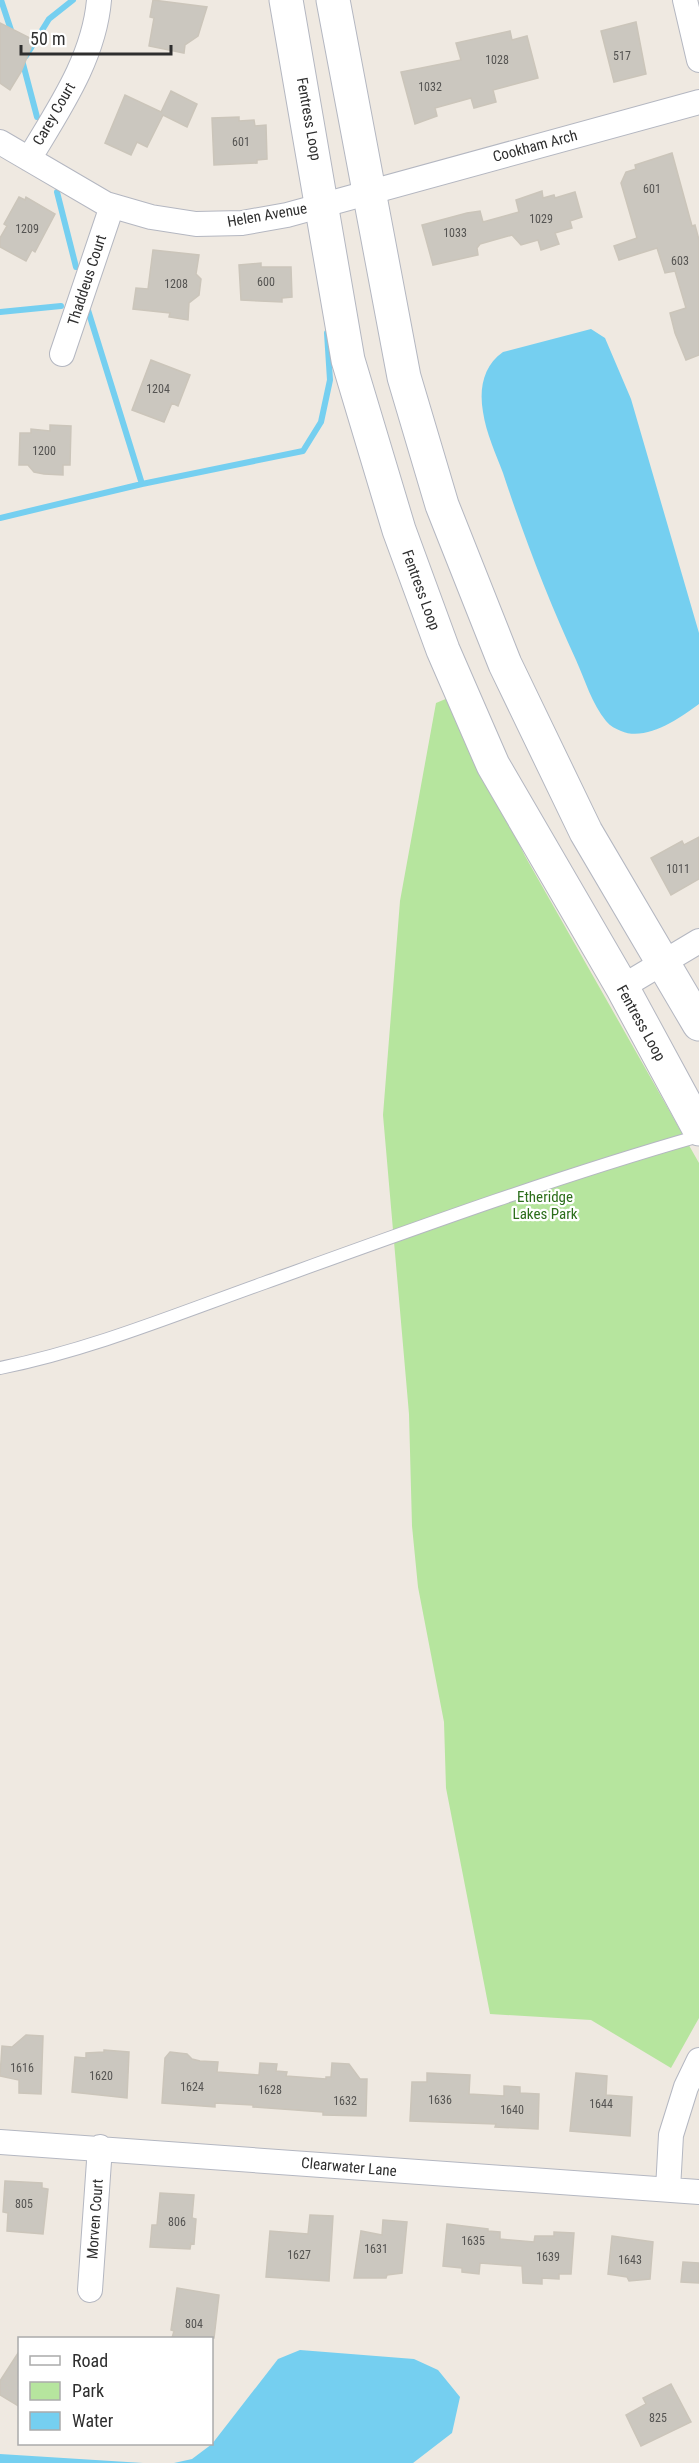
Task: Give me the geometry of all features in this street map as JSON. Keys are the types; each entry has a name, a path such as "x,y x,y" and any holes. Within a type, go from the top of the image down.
{"street":[{"name":"Carey Court","path":"29,159 63,102 84,59 99,0"},
{"name":"Fentress Loop","path":"286,0 323,204 348,360 399,530 443,650 493,765 622,987 699,1129"},
{"path":"333,0 371,191 404,377 442,504 505,664 586,832 699,1024"},
{"path":"685,0 699,60"},
{"name":"Cookham Arch","path":"371,191 699,102"},
{"name":"Helen Avenue","path":"0,142 112,206 151,217 196,224 242,223 287,215 371,191"},
{"name":"Thaddeus Court","path":"62,354 112,206"},
{"path":"622,987 699,941"},
{"path":"668,2189 671,2135 686,2087 699,2060"},
{"name":"Clearwater Lane","path":"0,2142 100,2147 699,2192"},
{"name":"Morven Court","path":"90,2290 100,2147"}],"lane":[{"path":"0,1368 137,1328 470,1208 615,1160 699,1136"}],"green space":[{"name":"Etheridge Lakes Park","path":"448,698 525,856 699,1163 699,2018 671,2068 591,2020 490,2014 446,1788 444,1722 418,1587 412,1526 409,1414 383,1115 400,901 436,703"}],"water":[{"path":"591,329 605,338 631,399 699,633 699,704 662,727 641,733 631,734 611,726 593,700 528,544 484,420 482,387 484,379 491,364 503,352"},
{"path":"300,2350 414,2359 438,2370 460,2397 452,2433 413,2463 174,2463 192,2459 213,2445 278,2359"},
{"path":"0,2454 143,2463 0,2463"}],"building":[{"path":"153,0 207,7 198,36 185,45 184,53 149,46 154,18 150,17"},
{"path":"636,22 646,74 614,82 601,31"},
{"path":"0,23 34,40 21,72 10,90 0,83"},
{"path":"510,31 512,40 527,36 538,78 493,90 496,102 474,108 471,98 435,108 437,116 415,124 401,72 461,60 456,43"},
{"path":"171,91 197,104 187,127 163,115 147,147 137,142 131,155 105,143 125,95 161,112"},
{"path":"239,117 239,121 254,120 255,126 266,125 267,159 257,160 257,163 214,165 212,118"},
{"path":"672,153 692,226 695,225 699,240 699,355 686,360 670,313 686,308 675,271 665,273 657,248 619,260 614,246 637,238 621,183 626,172 636,169 635,165"},
{"path":"542,191 543,198 554,195 555,198 575,192 582,217 570,221 572,228 555,233 559,244 541,250 538,240 521,245 512,235 480,244 477,248 478,255 433,265 422,225 480,211 483,222 519,212 516,200"},
{"path":"19,197 25,200 26,197 55,214 35,252 32,250 26,261 0,247 0,238 7,226 4,224"},
{"path":"153,250 199,255 196,274 201,279 199,295 189,303 188,320 169,317 170,313 133,309 136,288 148,289"},
{"path":"261,263 261,267 291,267 292,297 282,298 282,302 241,300 239,265"},
{"path":"151,360 190,375 178,406 172,403 164,422 132,410"},
{"path":"50,425 71,426 70,465 63,465 63,475 34,472 28,465 19,465 20,433 31,433 31,429 50,431"},
{"path":"699,837 699,879 671,895 651,858 682,841 684,845"},
{"path":"26,2035 43,2036 41,2094 19,2093 19,2080 0,2076 2,2046 12,2047"},
{"path":"104,2050 129,2052 127,2098 72,2092 75,2057 86,2058 86,2053 104,2052"},
{"path":"170,2052 187,2054 192,2059 200,2061 218,2062 217,2072 259,2075 260,2063 277,2064 276,2071 287,2072 286,2076 326,2079 326,2077 331,2077 332,2063 349,2064 360,2079 367,2079 366,2116 323,2115 323,2112 253,2107 253,2105 215,2103 215,2107 162,2103 165,2058"},
{"path":"427,2073 470,2075 469,2094 504,2096 504,2086 520,2087 520,2093 539,2094 538,2129 495,2127 496,2124 410,2121 412,2082 427,2082"},
{"path":"576,2073 607,2076 606,2095 632,2097 630,2136 570,2131"},
{"path":"5,2181 42,2183 42,2188 48,2189 43,2234 7,2231 8,2213 3,2212"},
{"path":"160,2193 194,2195 192,2218 196,2219 194,2244 191,2243 190,2249 150,2247 152,2225 157,2225"},
{"path":"310,2215 333,2216 329,2281 266,2277 270,2231 308,2234"},
{"path":"383,2220 407,2222 402,2273 387,2275 386,2278 354,2278 361,2231 382,2235"},
{"path":"447,2224 500,2232 500,2239 534,2242 535,2236 554,2236 554,2232 574,2233 571,2274 559,2274 559,2279 542,2278 542,2284 523,2283 522,2266 480,2263 479,2274 462,2272 462,2268 443,2266"},
{"path":"612,2236 653,2242 650,2279 629,2281 627,2277 608,2274"},
{"path":"683,2262 699,2263 699,2283 681,2282"},
{"path":"177,2288 219,2295 214,2338 172,2337 174,2331 171,2330"},
{"path":"18,2353 18,2406 0,2395 0,2381"},
{"path":"671,2384 691,2422 641,2446 626,2415 646,2404 643,2398"}],"waterway":[{"path":"1,0 12,33"},
{"path":"26,56 49,19 73,0"},
{"path":"22,60 37,117"},
{"path":"57,192 76,267"},
{"path":"0,312 61,306"},
{"path":"87,307 142,484"},
{"path":"0,518 142,484 303,451 321,422 330,380 327,333"}]}
